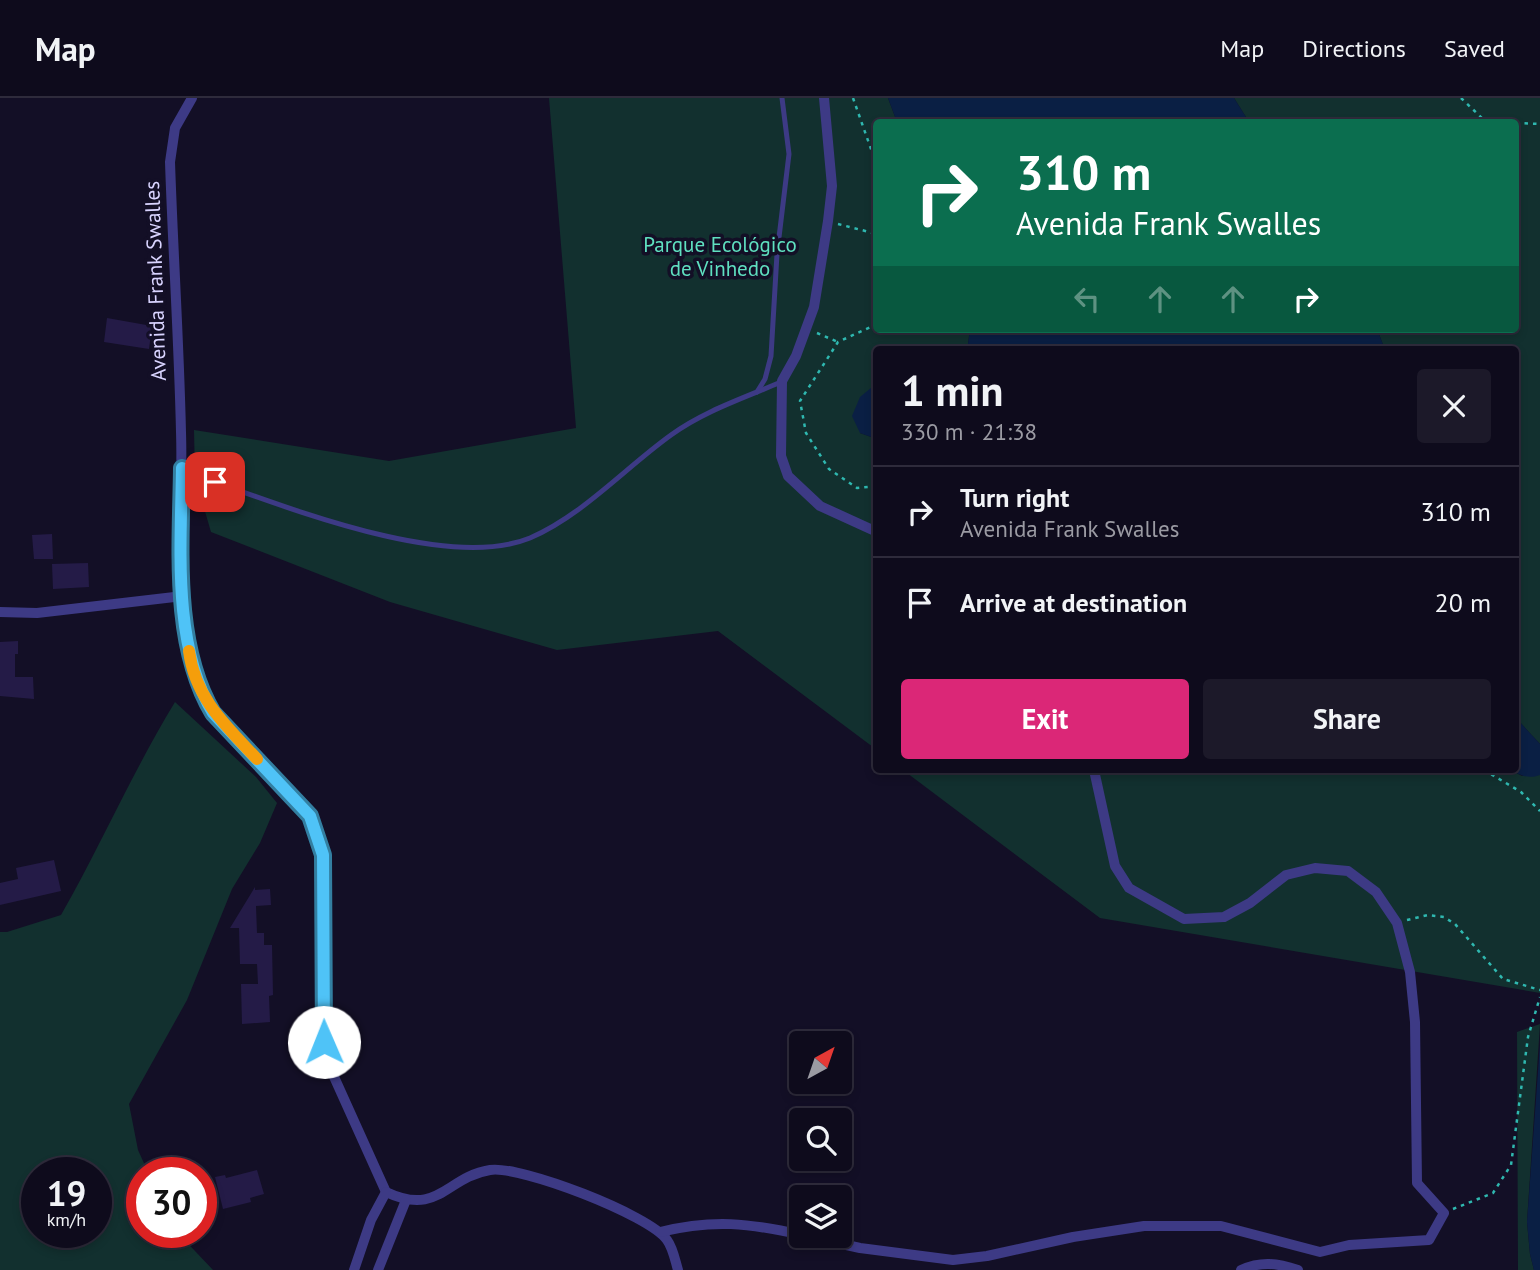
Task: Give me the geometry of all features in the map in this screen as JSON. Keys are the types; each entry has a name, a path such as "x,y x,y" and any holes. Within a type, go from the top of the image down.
{"street":[{"name":"Avenida Frank Swalles","path":"192,98 175,128 170,162 182,468 183,596 190,658 201,694 213,713 305,808 320,839 323,855 326,1059 386,1192"},
{"path":"824,98 832,186 828,221 814,307 782,381 781,456 788,476 820,506 873,529"},
{"path":"182,468 201,477"},
{"path":"0,612 37,614 183,596"},
{"path":"852,1246 953,1260 987,1256 1108,1230 1191,1225 1221,1226 1252,1232 1320,1252 1349,1245 1429,1240 1444,1213 1417,1183 1415,1022 1410,971 1397,923 1376,892 1348,871 1315,868 1286,875 1250,903 1224,917 1184,919 1145,900 1129,888 1115,866 1095,773"},
{"path":"354,1270 371,1220 386,1192 406,1200 432,1200 489,1170 535,1176 633,1215 668,1240 678,1270"},
{"path":"378,1270 406,1200"},
{"path":"660,1232 695,1223 742,1222 789,1232"},
{"path":"1241,1270 1252,1265 1275,1263 1298,1270"}],"lane":[{"path":"757,392 765,379 771,356 777,254 789,154 782,98"},
{"path":"201,477 361,529 434,546 476,548 503,545 530,537 558,521 672,434 703,415 782,381"}],"path":[{"path":"853,98 873,155"},
{"path":"1461,98 1483,119"},
{"path":"1519,123 1540,124"},
{"path":"828,221 873,233"},
{"path":"873,326 838,342 800,401 806,433 829,469 857,488 873,485"},
{"path":"807,328 838,342"},
{"path":"1489,773 1521,792 1540,811"},
{"path":"1397,923 1428,915 1444,917 1455,924 1503,979 1540,990"},
{"path":"1444,1213 1493,1193 1511,1165 1528,1037 1540,997"}],"green space":[{"name":"Parque Ecológico de Vinhedo","path":"549,98 888,98 896,119 873,119 873,333 969,333 968,344 965,346 873,346 873,395 860,433 873,438 873,747 718,631 557,650 390,602 211,532 195,477 194,430 389,461 576,428"},
{"path":"1234,98 1540,98 1540,744 1519,721 1519,346 1383,346 1379,333 1519,333 1519,119 1247,119"},
{"path":"175,702 256,777 277,803 260,843 232,889 187,1000 129,1104 141,1157 126,1157 126,1248 192,1248 213,1270 0,1270 0,932 61,915"},
{"path":"1540,768 1540,993 1100,918 907,773 1516,773 1522,776"},
{"path":"1540,1024 1527,1222 1534,1270 1518,1270 1517,1032"}],"water":[{"path":"888,98 1234,98 1247,119 896,119"},
{"path":"969,333 1379,333 1383,346 965,346 968,344"},
{"path":"873,386 873,438 860,433 852,416 860,397"},
{"path":"1519,721 1540,744 1540,775 1532,777 1518,774"},
{"path":"1540,1044 1540,1270 1534,1270 1527,1222"}],"building":[{"path":"107,318 152,326 149,349 104,342"},
{"path":"52,534 53,559 34,559 32,535"},
{"path":"88,563 89,587 53,589 52,564"},
{"path":"18,641 15,677 33,677 34,699 0,696 0,642"},
{"path":"54,860 61,891 0,905 0,883 18,879 16,868"},
{"path":"255,887 255,890 270,889 271,905 256,906 257,933 264,933 264,945 272,945 273,995 269,996 270,1022 242,1024 241,984 258,984 257,964 240,964 239,928 230,928"},
{"path":"257,1170 264,1194 250,1198 251,1202 223,1209 217,1177 225,1175 226,1178"}],"slow traffic":[{"path":"189,651 201,694 213,713 257,759"}],"route":[{"path":"215,482 182,468 183,596 190,658 201,694 213,713 305,808 320,839 323,855 324,1042"}]}
